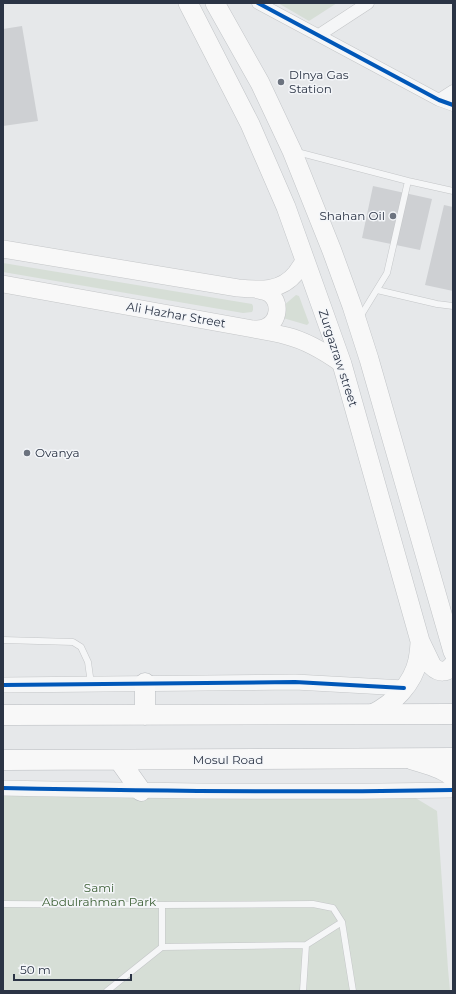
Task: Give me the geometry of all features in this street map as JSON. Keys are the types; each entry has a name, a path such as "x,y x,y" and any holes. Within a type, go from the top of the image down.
{"highway":[{"path":"145,684 145,715"},
{"path":"3,715 453,714"},
{"name":"Mosul Road","path":"3,760 453,758"},
{"path":"119,760 141,791"}],"main road":[{"name":"Zurgazraw street","path":"188,3 250,124 286,207 342,364 420,641 418,661 408,683 390,703 372,714"},
{"path":"215,3 260,83 292,151 332,251 373,370 453,652"},
{"path":"3,249 264,291 270,294 274,299 277,305 277,312 272,323 267,326 254,329"},
{"path":"258,290 272,289 285,283 295,274 305,260"},
{"name":"Ali Hazhar Street","path":"3,284 287,336 307,343 326,353 342,364"},
{"path":"420,641 432,666 435,669 443,672 447,671 453,666"},
{"path":"406,759 431,765 453,778"}],"street":[{"path":"258,3 439,100 453,105"},
{"path":"319,35 368,3"},
{"path":"439,100 453,91"},
{"path":"3,685 294,682 404,688"},
{"path":"3,788 141,791 453,790"}],"lane":[{"path":"292,151 453,191"},
{"path":"357,322 387,273 408,180"},
{"path":"377,290 437,304 453,306"},
{"path":"3,640 73,642 81,647 88,662 91,684"},
{"path":"3,904 313,904 333,908 342,922 353,991"},
{"path":"162,905 162,947"},
{"path":"107,991 162,947 306,945 342,922"},
{"path":"303,991 306,945"}],"green space":[{"path":"278,3 337,3 309,21"},
{"path":"3,263 252,304 253,310 252,312 243,313 3,272"},
{"path":"296,295 299,296 309,323 307,325 283,318 283,306"},
{"name":"Sami Abdulrahman Park","path":"3,787 404,791 437,811 450,991 3,991"}],"building":[{"path":"22,26 38,121 3,126 3,29"},
{"path":"373,186 432,199 420,250 362,238"},
{"path":"444,205 453,207 453,291 425,285"}],"cycle path":[{"path":"258,3 439,100 453,105"},
{"path":"3,685 295,682 404,688"},
{"path":"3,788 228,791 453,790"}],"place":[{"name":"Dlnya Gas Station","path":"281,82"},
{"name":"Shahan Oil","path":"393,216"},
{"name":"Ovanya","path":"27,453"}]}
